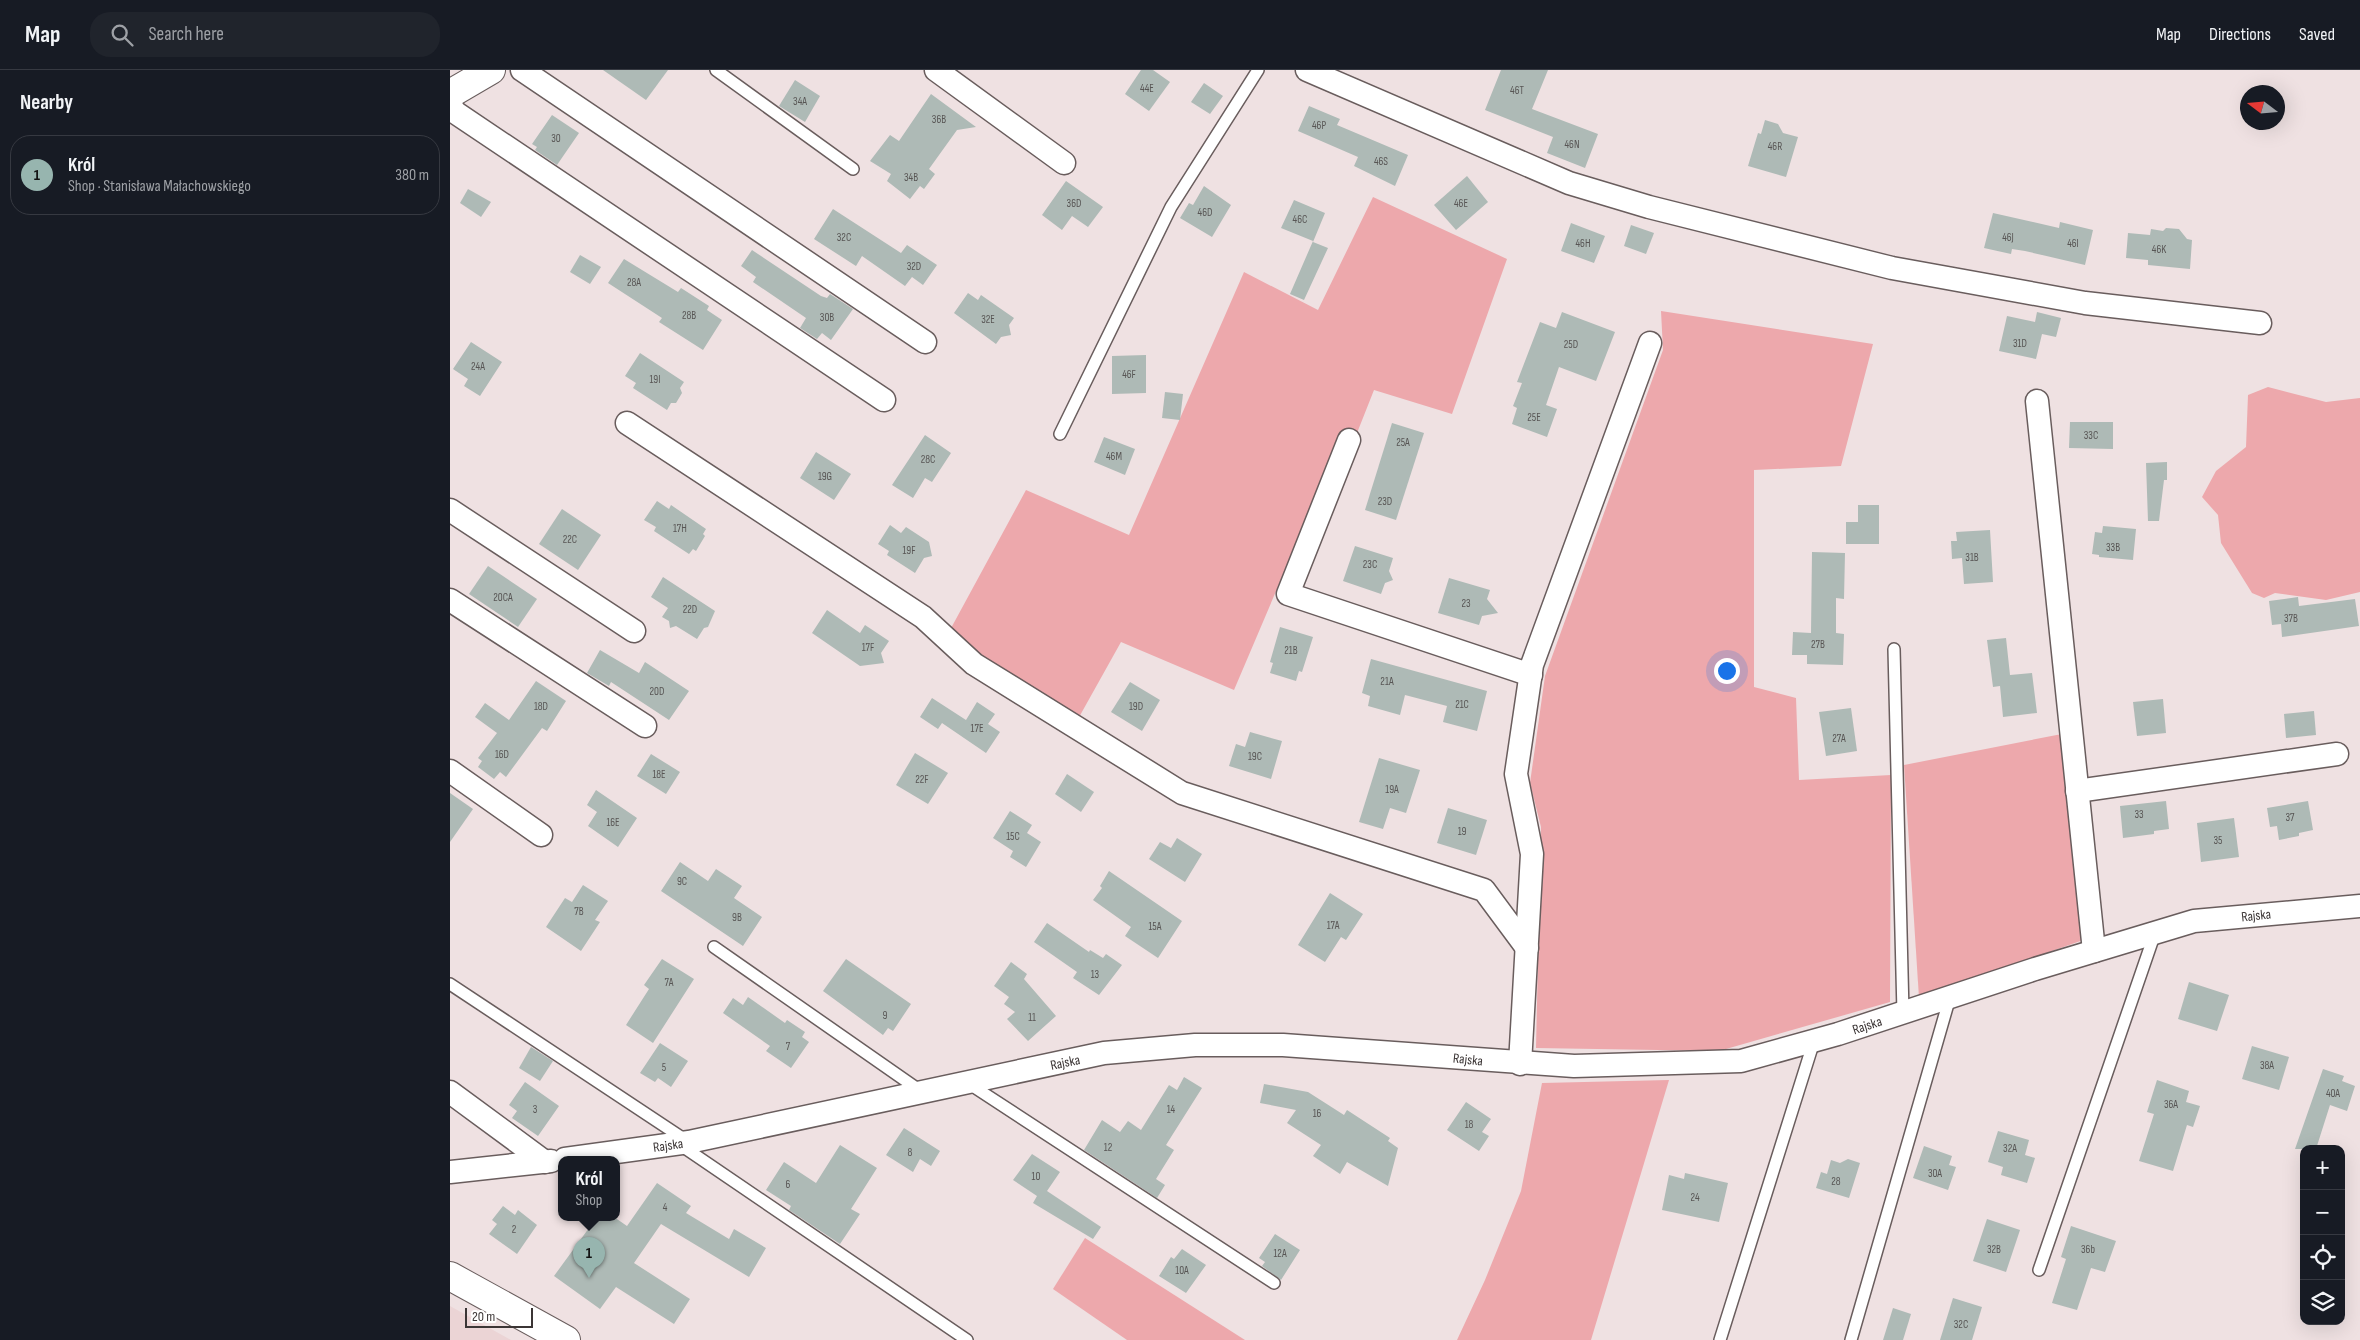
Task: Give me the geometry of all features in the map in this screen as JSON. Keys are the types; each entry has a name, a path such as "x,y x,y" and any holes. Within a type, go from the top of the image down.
{"street":[{"path":"450,94 491,70"},
{"path":"522,70 926,342"},
{"path":"936,70 1064,163"},
{"path":"1307,70 1570,183 1649,207 1892,268 2085,303 2260,323"},
{"path":"450,105 456,113 884,400"},
{"path":"1520,1064 1532,854 1516,774 1530,675 1532,665 1650,343"},
{"path":"2037,401 2094,951"},
{"path":"626,424 923,617 974,664 1182,793 1484,890 1527,948"},
{"path":"1349,440 1288,594 1530,675"},
{"path":"450,510 634,631"},
{"path":"450,600 645,726"},
{"path":"2077,791 2337,754"},
{"path":"450,771 541,835"},
{"name":"Rajska","path":"587,1156 683,1143 1104,1053 1195,1045 1293,1045 1392,1051 1520,1064 1643,1066 1741,1061 1814,1041 2094,951 2194,922 2360,906"},
{"path":"450,1092 557,1160"},
{"name":"Rajska","path":"450,1172 557,1160"},
{"path":"450,1276 566,1340"}],"lane":[{"path":"716,70 853,169"},
{"path":"1060,434 1171,207 1258,70"},
{"path":"1894,649 1903,1013"},
{"path":"2039,1270 2155,933"},
{"path":"714,947 924,1093"},
{"path":"450,984 967,1340"},
{"path":"1850,1340 1950,997"},
{"path":"1720,1340 1814,1041"},
{"path":"968,1083 1274,1283"}],"shaded area":[{"path":"1373,197 1507,259 1452,414 1374,390 1357,433 1345,429 1234,690 1121,642 1078,719 970,651 950,630 1026,490 1129,535 1244,272 1318,310"},
{"path":"1661,311 1873,344 1841,466 1754,470 1754,687 1796,698 1799,780 1891,775 1890,1002 1719,1051 1536,1048 1541,827 1530,783 1545,676 1663,350"},
{"path":"2268,387 2326,402 2360,398 2360,592 2326,600 2275,593 2264,598 2252,593 2221,543 2218,515 2202,497 2216,471 2246,447 2248,395"},
{"path":"2067,733 2089,938 1919,998 1904,765"},
{"path":"1669,1080 1591,1340 1457,1340 1485,1280 1521,1191 1542,1083"},
{"path":"1085,1238 1245,1340 1127,1340 1053,1289"},
{"path":"450,1306 511,1340 450,1340"}],"building":[{"path":"603,70 668,70 646,100"},
{"path":"1141,70 1153,70 1170,82 1149,111 1125,94"},
{"path":"1501,70 1548,70 1532,109 1598,134 1585,168 1547,153 1553,137 1485,110"},
{"path":"795,80 820,96 805,122 779,106"},
{"path":"1204,83 1223,96 1210,114 1191,102"},
{"path":"931,94 976,127 957,130 929,169 935,174 924,189 920,186 910,199 887,181 891,174 870,161 890,135 899,141"},
{"path":"1309,106 1340,119 1337,125 1408,155 1395,186 1354,166 1358,157 1298,131"},
{"path":"552,115 579,133 557,165 535,150 537,147 532,144"},
{"path":"1765,120 1778,124 1783,133 1798,137 1786,177 1748,166 1758,133 1761,134"},
{"path":"1467,176 1488,202 1456,230 1434,205"},
{"path":"1066,181 1103,207 1088,227 1072,216 1062,230 1042,215"},
{"path":"1204,186 1231,205 1212,237 1180,218 1189,203 1193,205"},
{"path":"468,189 491,202 481,217 460,203"},
{"path":"1294,200 1325,213 1313,242 1328,248 1304,300 1290,294 1313,241 1281,228"},
{"path":"833,209 901,253 907,245 937,265 923,285 912,277 905,286 862,256 856,266 814,239"},
{"path":"1993,213 2059,228 2060,222 2093,230 2085,265 2025,251 2012,249 2011,254 1984,248"},
{"path":"1571,223 1605,236 1594,263 1561,251"},
{"path":"1631,225 1654,233 1646,254 1624,246"},
{"path":"2166,228 2179,229 2187,239 2192,240 2190,269 2148,265 2148,260 2126,258 2128,233 2150,235 2151,229 2163,231"},
{"path":"752,250 821,296 827,298 830,294 853,309 831,340 822,333 817,339 800,328 806,318 753,282 756,277 741,266"},
{"path":"580,255 601,267 590,284 570,272"},
{"path":"624,259 678,292 681,288 709,306 707,310 722,320 703,350 659,322 662,318 608,283"},
{"path":"968,293 978,300 981,295 1014,318 1009,325 1011,335 1001,337 996,344 954,313"},
{"path":"1562,312 1615,332 1596,381 1559,367 1546,405 1557,409 1547,437 1512,424 1517,408 1513,406 1522,383 1517,382 1540,322 1556,328"},
{"path":"2037,312 2061,318 2056,337 2042,334 2036,359 1999,351 2007,316 2035,322"},
{"path":"471,342 502,362 480,396 464,386 468,379 453,369"},
{"path":"640,353 684,382 680,388 682,393 676,403 671,403 667,410 633,388 636,383 625,376"},
{"path":"1146,355 1146,393 1112,394 1112,356"},
{"path":"1165,392 1183,394 1180,420 1162,418"},
{"path":"2070,422 2113,422 2113,449 2069,448"},
{"path":"1392,423 1424,433 1396,520 1365,510"},
{"path":"925,435 951,453 932,482 925,478 913,498 892,485"},
{"path":"1104,437 1135,449 1125,475 1094,462"},
{"path":"816,452 851,474 834,500 800,478"},
{"path":"2167,462 2167,480 2164,480 2159,521 2148,521 2146,463"},
{"path":"657,501 669,509 671,505 706,529 703,534 705,536 696,551 693,549 689,554 654,531 656,527 644,520"},
{"path":"1858,505 1879,505 1879,544 1846,544 1846,522 1858,522"},
{"path":"562,509 601,535 578,570 539,544"},
{"path":"890,525 901,533 906,527 929,542 932,556 924,558 915,573 887,555 889,551 878,544"},
{"path":"2103,526 2136,529 2133,560 2099,557 2099,555 2092,554 2095,532 2102,533"},
{"path":"1990,530 1993,582 1964,584 1962,558 1952,559 1951,541 1957,541 1956,532"},
{"path":"1355,546 1393,558 1389,571 1393,580 1385,583 1381,594 1343,581"},
{"path":"1812,552 1845,553 1844,599 1836,598 1836,633 1844,634 1843,665 1807,664 1807,655 1792,655 1793,632 1811,633"},
{"path":"488,566 537,599 518,627 469,594"},
{"path":"663,577 715,611 708,627 704,628 697,639 676,626 670,628 669,621 662,617 668,608 651,597"},
{"path":"1449,578 1490,590 1487,599 1498,613 1482,616 1479,625 1438,613"},
{"path":"2298,597 2299,606 2355,599 2359,626 2282,637 2281,624 2272,625 2269,601"},
{"path":"827,610 860,633 865,625 889,641 881,653 884,663 860,666 812,633"},
{"path":"1280,627 1313,637 1302,672 1299,671 1296,681 1270,673 1273,663 1270,662"},
{"path":"2006,638 2010,675 2032,673 2037,713 2003,717 2000,686 1993,687 1987,640"},
{"path":"600,650 639,673 645,662 689,691 669,720 611,682 609,686 587,673"},
{"path":"1371,659 1487,691 1477,731 1443,722 1447,706 1405,695 1400,715 1368,706 1370,696 1362,693"},
{"path":"536,681 566,701 547,731 542,728 506,777 500,772 494,779 478,767 482,761 478,758 497,733 475,717 485,703 509,720"},
{"path":"1130,682 1160,700 1142,731 1111,712"},
{"path":"932,698 966,720 977,702 995,714 988,724 1000,732 986,753 942,723 938,729 920,717"},
{"path":"2163,699 2166,733 2137,736 2133,702"},
{"path":"1851,708 1857,751 1826,756 1819,712"},
{"path":"2314,711 2316,735 2286,738 2284,714"},
{"path":"1250,732 1282,741 1271,779 1229,766 1236,744 1245,747"},
{"path":"915,753 948,773 928,804 896,785"},
{"path":"651,754 680,772 666,794 637,776"},
{"path":"1379,758 1420,770 1406,813 1390,808 1383,829 1359,822"},
{"path":"1067,774 1094,792 1081,812 1055,794"},
{"path":"596,790 637,818 618,847 588,826 597,812 587,805"},
{"path":"450,793 473,809 450,842"},
{"path":"2166,801 2169,829 2154,831 2154,834 2123,838 2120,806"},
{"path":"2308,801 2313,830 2299,833 2299,836 2279,840 2277,826 2270,827 2267,808"},
{"path":"1448,808 1487,820 1476,855 1437,843"},
{"path":"1010,811 1032,825 1027,833 1041,842 1026,867 1010,857 1013,851 993,838"},
{"path":"2234,818 2239,857 2201,862 2197,823"},
{"path":"1177,838 1202,854 1185,882 1149,859 1160,842 1171,848"},
{"path":"680,862 708,881 716,869 742,886 734,898 762,917 743,946 661,891"},
{"path":"1109,871 1182,921 1158,958 1125,936 1131,927 1093,900 1102,888 1100,886"},
{"path":"583,885 608,901 595,920 600,922 581,951 546,927 565,898 572,902"},
{"path":"1330,893 1363,914 1346,940 1341,937 1325,962 1298,945"},
{"path":"1047,923 1089,952 1090,950 1103,958 1106,954 1122,965 1099,995 1073,978 1077,972 1034,942"},
{"path":"662,959 694,979 653,1043 626,1025 649,989 644,985"},
{"path":"846,959 911,1004 893,1031 888,1028 883,1035 823,991"},
{"path":"1011,962 1027,974 1024,979 1056,1016 1028,1041 1007,1019 1015,1012 1004,1004 1009,997 994,986"},
{"path":"2189,982 2229,995 2217,1031 2178,1019"},
{"path":"748,997 785,1023 787,1020 805,1032 802,1037 809,1042 791,1068 766,1051 770,1046 723,1013 733,998 743,1005"},
{"path":"660,1043 688,1061 671,1087 658,1078 655,1082 640,1073"},
{"path":"2252,1046 2289,1057 2279,1090 2242,1079"},
{"path":"531,1047 553,1061 540,1081 519,1068"},
{"path":"2323,1069 2344,1076 2342,1081 2355,1086 2347,1111 2330,1105 2317,1145 2300,1145 2300,1149 2295,1149"},
{"path":"1184,1077 1202,1088 1166,1145 1174,1150 1156,1179 1165,1185 1157,1198 1084,1150 1102,1120 1120,1132 1128,1121 1141,1130 1169,1085 1177,1090"},
{"path":"2157,1080 2189,1091 2186,1102 2200,1106 2193,1127 2187,1125 2173,1171 2139,1161 2154,1114 2147,1112"},
{"path":"525,1082 559,1106 538,1136 512,1118 517,1111 509,1105"},
{"path":"1264,1084 1308,1092 1344,1115 1347,1110 1390,1138 1388,1141 1398,1148 1388,1186 1347,1162 1340,1174 1313,1156 1321,1145 1287,1123 1296,1110 1260,1103"},
{"path":"1466,1102 1491,1119 1482,1132 1489,1136 1479,1151 1447,1130"},
{"path":"904,1128 940,1151 931,1166 920,1159 913,1172 886,1155"},
{"path":"1998,1131 2029,1140 2025,1155 2035,1158 2027,1183 2001,1175 2003,1167 1988,1162"},
{"path":"840,1145 877,1168 851,1209 860,1214 840,1244 789,1210 791,1206 766,1190 784,1162 816,1183"},
{"path":"1924,1146 1952,1156 1949,1165 1956,1167 1948,1190 1913,1178"},
{"path":"1032,1154 1060,1172 1047,1191 1101,1227 1093,1239 1033,1203 1037,1196 1013,1180"},
{"path":"1848,1159 1860,1163 1849,1198 1816,1188 1821,1172 1827,1174 1831,1160 1840,1163"},
{"path":"1685,1173 1728,1183 1719,1222 1662,1210 1669,1175 1684,1179"},
{"path":"657,1183 691,1206 686,1213 729,1239 734,1229 766,1248 749,1277 661,1224 634,1263 690,1299 674,1324 616,1287 600,1309 554,1276 594,1221 620,1221 627,1226"},
{"path":"503,1206 515,1215 518,1210 537,1225 517,1254 489,1234 497,1224 492,1220"},
{"path":"1987,1219 2020,1230 2006,1272 1973,1261"},
{"path":"2071,1226 2116,1241 2105,1272 2091,1268 2077,1310 2052,1303 2066,1259 2061,1257"},
{"path":"1275,1234 1300,1250 1281,1280 1262,1266 1265,1262 1259,1258"},
{"path":"1182,1249 1206,1265 1186,1293 1159,1276 1171,1257 1174,1259"},
{"path":"1953,1298 1982,1307 1972,1340 1940,1340"},
{"path":"1893,1308 1911,1314 1903,1340 1883,1340"}],"place":[{"name":"Król","path":"589,1278"}]}
